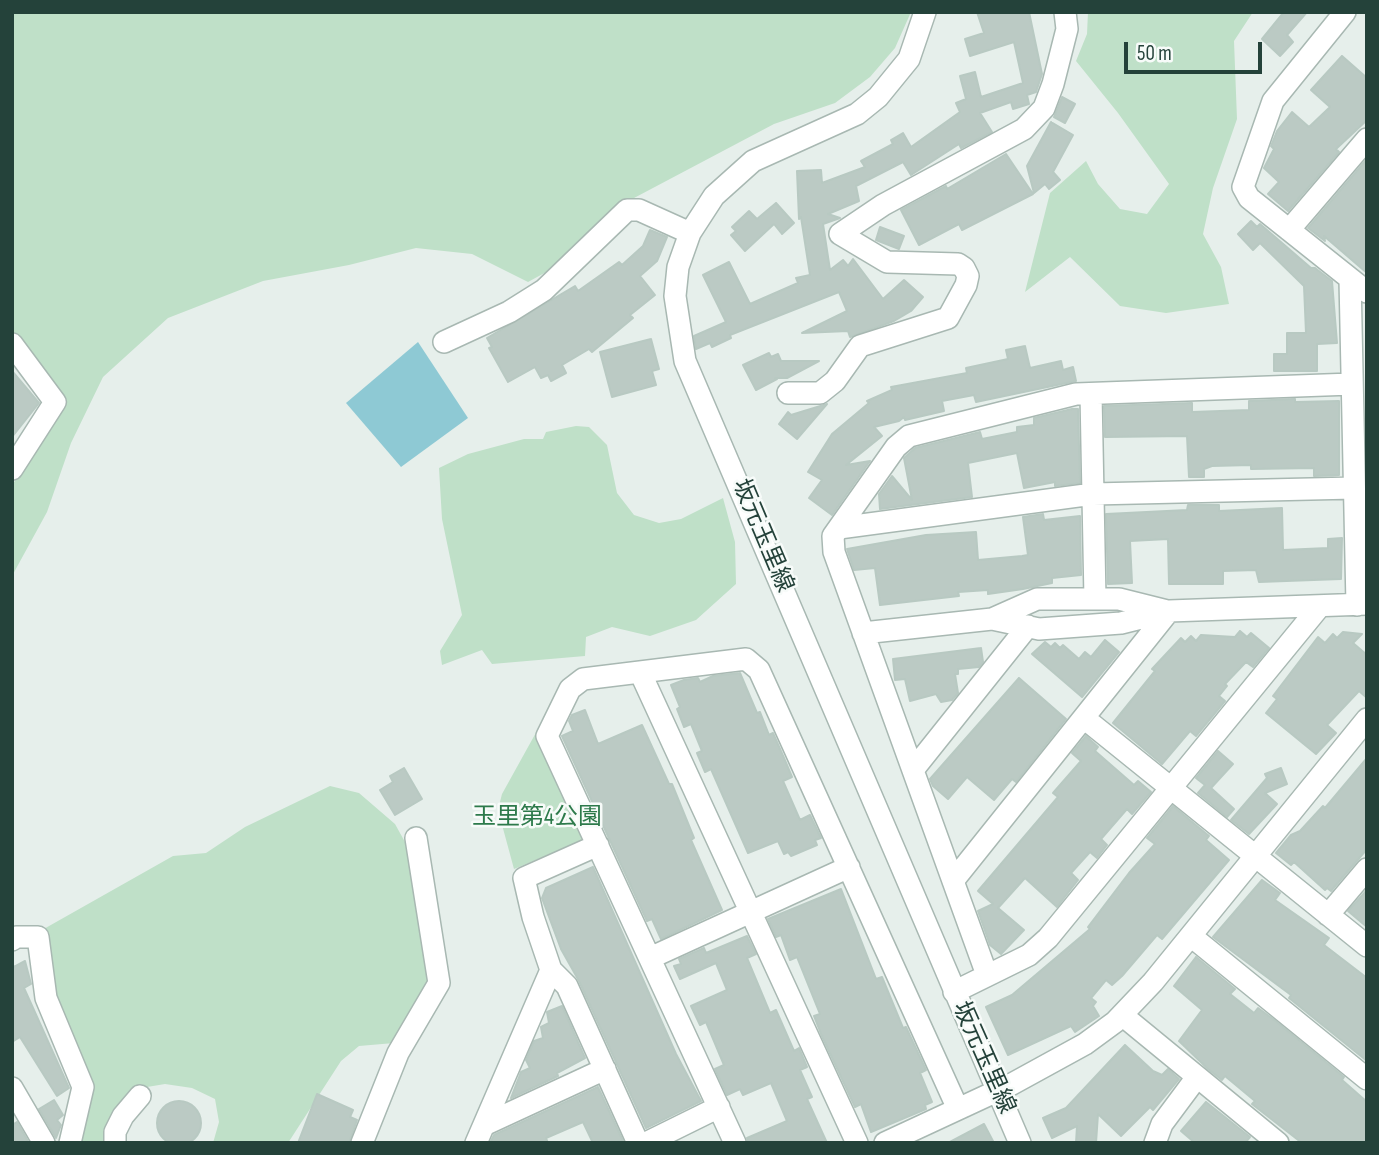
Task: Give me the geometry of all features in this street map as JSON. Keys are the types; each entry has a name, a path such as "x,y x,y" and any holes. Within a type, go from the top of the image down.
{"street":[{"name":"坂元玉里線","path":"925,12 909,59 878,97 857,114 753,161 714,196 690,233 678,267 674,296 685,361 1020,1143"},
{"path":"788,393 820,393 835,381 860,346 948,318 966,285 968,276 964,268 958,264 887,262 840,234 883,205 1024,130 1045,108 1067,29 1065,12"},
{"path":"863,633 992,619 1039,629 1121,623 1169,611 1362,604 1354,488 1352,384 1362,287 1250,198 1242,187 1273,101 1345,12"},
{"path":"1289,230 1367,139"},
{"path":"444,342 509,312 544,290 627,210 639,210 690,233"},
{"path":"12,344 55,402 12,469"},
{"path":"987,975 834,552 833,536 896,447 909,436 1076,394 1352,384"},
{"path":"1091,394 1095,599"},
{"path":"839,528 1093,494 1354,488"},
{"path":"992,619 1037,599 1119,599 1169,611"},
{"path":"954,992 1040,947 1320,606"},
{"path":"953,881 1169,611"},
{"path":"913,770 1028,626"},
{"path":"735,1143 548,736 570,689 583,679 746,659 759,670 958,1109"},
{"path":"640,672 857,1143"},
{"path":"1084,718 1367,946"},
{"path":"885,1143 998,1090 1085,1044 1122,1015 1191,936 1367,719"},
{"path":"362,1143 398,1053 439,983 416,838"},
{"path":"598,845 524,878 533,917 551,970 567,986 638,1143"},
{"path":"650,958 849,867"},
{"path":"1328,915 1367,869"},
{"path":"1191,936 1367,1079"},
{"path":"12,940 16,937 38,937 47,998 83,1087 71,1143"},
{"path":"480,1134 551,970"},
{"path":"1122,1015 1278,1143"},
{"path":"480,1134 605,1069"},
{"path":"1155,1143 1162,1124 1197,1077"},
{"path":"12,1088 44,1143"},
{"path":"115,1143 115,1132 123,1116 140,1096"},
{"path":"646,1143 719,1107"}],"green space":[{"path":"12,12 911,12 895,48 870,77 835,103 774,124 617,207 559,265 528,282 472,254 416,248 349,265 263,281 168,318 103,377 71,443 47,512 12,576 12,485 30,460 31,446 61,401 12,334"},
{"path":"1088,12 1253,12 1234,41 1237,119 1213,188 1203,234 1221,267 1229,304 1166,313 1120,306 1070,257 1025,292 1050,193 1086,161 1098,184 1120,209 1147,214 1169,184 1118,113 1076,61 1087,34"},
{"path":"576,426 589,427 607,445 617,493 634,515 659,523 681,519 723,498 735,542 736,584 696,620 650,636 612,627 586,637 585,656 492,664 482,650 442,665 440,651 462,615 442,519 439,468 468,454 524,439 543,439 546,432"},
{"name":"玉里第4公園","path":"538,729 582,837 581,841 514,869 498,810 502,794"},
{"path":"330,786 359,793 395,824 405,842 431,978 394,1043 359,1046 341,1061 288,1143 213,1143 219,1122 215,1099 192,1088 165,1084 135,1089 107,1143 75,1143 89,1086 51,998 42,930 173,856 206,853 245,827"}],"water":[{"path":"418,342 468,418 401,467 346,403"}],"building":[{"path":"977,12 1029,12 1042,74 1036,92 1027,95 1029,104 1013,109 1011,102 980,113 992,132 961,148 959,144 911,175 903,162 856,186 859,201 828,214 840,218 823,224 830,270 843,260 848,266 853,259 883,299 904,280 923,297 911,311 894,321 850,337 848,331 802,333 847,311 839,292 730,335 731,338 712,347 710,343 696,349 694,336 726,322 703,275 729,262 750,304 798,283 796,278 810,275 801,217 799,219 797,171 821,170 822,183 865,167 861,161 893,144 891,140 903,133 911,147 960,112 956,103 966,99 960,76 975,72 981,97 1023,83 1014,42 970,56 965,39 984,33"},
{"path":"1284,12 1307,12 1287,35 1293,42 1280,56 1262,39"},
{"path":"1342,56 1367,78 1367,120 1336,149 1339,152 1288,211 1268,194 1279,182 1264,168 1274,149 1271,146 1277,131 1292,112 1309,127 1330,107 1311,90"},
{"path":"1062,97 1075,104 1065,123 1054,117"},
{"path":"1051,122 1073,135 1053,172 1060,180 1049,189 1045,184 1034,193 1027,166"},
{"path":"1006,154 1033,194 962,230 959,224 919,245 901,210 946,186 947,189"},
{"path":"1367,159 1367,273 1324,236 1325,241 1308,228"},
{"path":"776,203 794,223 782,234 774,224 745,251 731,235 736,231 732,227 749,211 757,219"},
{"path":"1251,221 1257,227 1260,224 1311,268 1315,268 1332,281 1337,343 1317,344 1317,371 1274,371 1274,354 1287,354 1287,333 1306,333 1304,286 1260,243 1253,250 1238,234"},
{"path":"880,227 904,236 899,249 876,240"},
{"path":"650,230 667,237 657,261 640,276 655,295 630,315 633,318 592,352 589,349 562,365 566,373 551,381 548,375 541,378 535,367 508,382 489,348 492,347 487,338 575,286 578,291 619,262 622,265 643,246"},
{"path":"651,339 659,369 652,371 656,385 612,397 600,352"},
{"path":"1025,346 1030,368 1061,361 1063,370 1073,367 1076,381 976,402 974,395 942,401 944,411 905,420 904,417 899,421 874,427 882,436 846,465 870,461 832,515 809,498 822,480 808,472 832,434 869,403 867,401 892,390 891,387 967,373 966,368 1008,359 1006,350"},
{"path":"769,353 771,357 778,354 781,361 819,361 787,378 775,378 777,379 756,390 743,365"},
{"path":"12,371 39,403 12,437"},
{"path":"1295,399 1295,402 1339,401 1339,475 1314,476 1314,468 1251,469 1251,465 1212,466 1204,469 1204,477 1189,477 1187,436 1105,437 1104,406 1192,403 1192,412 1249,410 1249,401"},
{"path":"827,404 797,439 779,424 788,412 791,415"},
{"path":"1078,409 1080,483 1055,486 1055,482 1024,488 1017,453 968,463 972,497 880,509 879,494 892,476 912,500 904,458 915,448 980,432 982,439 1017,432 1017,427 1034,425 1034,418"},
{"path":"1188,505 1219,505 1219,511 1282,508 1283,550 1328,548 1328,539 1342,538 1341,579 1259,582 1256,570 1223,571 1223,584 1169,584 1168,539 1130,541 1132,583 1108,584 1106,514 1187,510"},
{"path":"1043,514 1044,520 1080,516 1081,575 1052,578 1052,583 1023,589 988,594 988,590 958,592 959,596 880,605 875,568 854,570 847,549 926,535 976,532 978,560 1028,555 1023,517"},
{"path":"1240,631 1247,637 1251,633 1269,648 1253,667 1246,662 1225,684 1227,686 1219,696 1225,701 1196,736 1190,731 1162,764 1113,723 1155,671 1152,669 1181,638 1185,642 1191,636 1196,641 1201,635 1235,637"},
{"path":"1343,632 1362,634 1353,643 1367,655 1367,698 1359,691 1327,725 1336,733 1316,754 1266,713 1277,699 1273,696 1318,637 1325,643 1333,634 1337,638"},
{"path":"1105,640 1119,652 1082,697 1032,654 1045,642 1051,647 1055,643 1060,648 1063,645 1079,659 1085,652 1091,657"},
{"path":"981,648 983,662 979,667 958,669 958,674 955,674 958,693 952,700 941,702 936,694 910,701 905,679 895,680 893,659"},
{"path":"740,673 769,735 773,733 792,777 783,781 800,820 810,815 821,838 815,840 817,845 791,856 788,852 784,854 778,841 748,853 711,769 705,772 697,753 702,751 691,724 684,727 677,709 680,707 671,685 684,680 698,678 700,682 713,676"},
{"path":"1019,678 1066,719 1016,782 1012,779 994,800 967,777 948,799 933,786 930,779"},
{"path":"585,710 598,744 642,725 669,784 672,784 694,838 691,840 722,910 661,939 652,919 647,921 562,736 573,731 569,721 572,715"},
{"path":"1086,736 1098,747 1095,751 1134,785 1138,781 1151,792 1132,814 1127,809 1101,839 1107,845 1097,858 1090,852 1071,873 1078,880 1057,907 1025,878 998,908 1024,930 1001,954 990,945 978,911 993,904 978,891 1058,797 1053,793 1081,761 1072,753"},
{"path":"1218,751 1233,764 1211,788 1234,809 1227,817 1198,793 1205,785 1196,778"},
{"path":"1367,758 1367,849 1331,891 1327,888 1325,890 1294,862 1291,865 1276,853 1291,835 1300,831 1323,806 1325,808"},
{"path":"404,768 422,799 395,815 380,790 393,782 390,776"},
{"path":"1281,768 1287,784 1265,793 1277,804 1249,834 1231,820 1267,778 1265,774"},
{"path":"1173,806 1209,836 1206,840 1229,860 1162,939 1157,935 1122,976 1112,985 1106,980 1091,998 1096,1002 1093,1006 1099,1016 1075,1032 1071,1026 1008,1055 986,1007 1012,995 1090,929 1088,927 1129,873 1155,844 1147,838"},
{"path":"593,867 676,1054 701,1101 646,1128 579,981 561,949 542,898 546,888"},
{"path":"1262,880 1280,893 1275,900 1329,938 1324,945 1367,978 1367,1061 1289,998 1291,995 1213,937"},
{"path":"841,889 876,979 882,977 903,1028 906,1027 926,1070 920,1073 932,1102 925,1105 926,1109 871,1132 861,1104 855,1107 821,1034 814,1016 820,1014 797,957 790,960 781,935 776,937 768,919"},
{"path":"1367,890 1367,927 1348,911"},
{"path":"747,936 756,954 747,958 770,1013 776,1010 794,1051 799,1048 807,1067 800,1070 812,1097 807,1099 827,1143 748,1143 747,1138 787,1121 771,1083 743,1095 740,1089 727,1095 715,1069 724,1065 706,1022 700,1025 691,1006 727,990 716,963 680,979 674,966 681,964 679,959 704,948 706,953"},
{"path":"1196,957 1235,989 1230,994 1254,1013 1258,1008 1273,1019 1344,1077 1342,1080 1367,1102 1367,1143 1302,1143 1252,1104 1255,1101 1225,1076 1222,1080 1208,1069 1179,1041 1202,1010 1174,986"},
{"path":"25,961 31,984 24,988 69,1088 57,1096 20,1037 12,1042 12,964 14,967"},
{"path":"562,1006 585,1058 557,1073 558,1076 511,1098 521,1072 530,1068 526,1060 534,1041 543,1038 541,1027 549,1023 547,1012"},
{"path":"1125,1045 1153,1071 1162,1075 1168,1069 1179,1079 1153,1110 1150,1107 1121,1136 1098,1114 1096,1143 1076,1143 1077,1126 1052,1138 1043,1118 1066,1108"},
{"path":"598,1087 623,1141 593,1143 583,1122 546,1138 548,1143 490,1143 494,1135"},
{"path":"317,1094 353,1110 350,1117 357,1120 349,1143 298,1143"},
{"path":"54,1100 63,1115 57,1120 61,1125 56,1138 39,1109"},
{"path":"179,1101 194,1108 201,1123 194,1138 179,1145 164,1138 157,1123 164,1108"},
{"path":"1206,1102 1250,1137 1245,1143 1195,1143 1181,1131"},
{"path":"17,1122 29,1143 12,1143 12,1125"},
{"path":"984,1124 994,1143 948,1143"}]}
